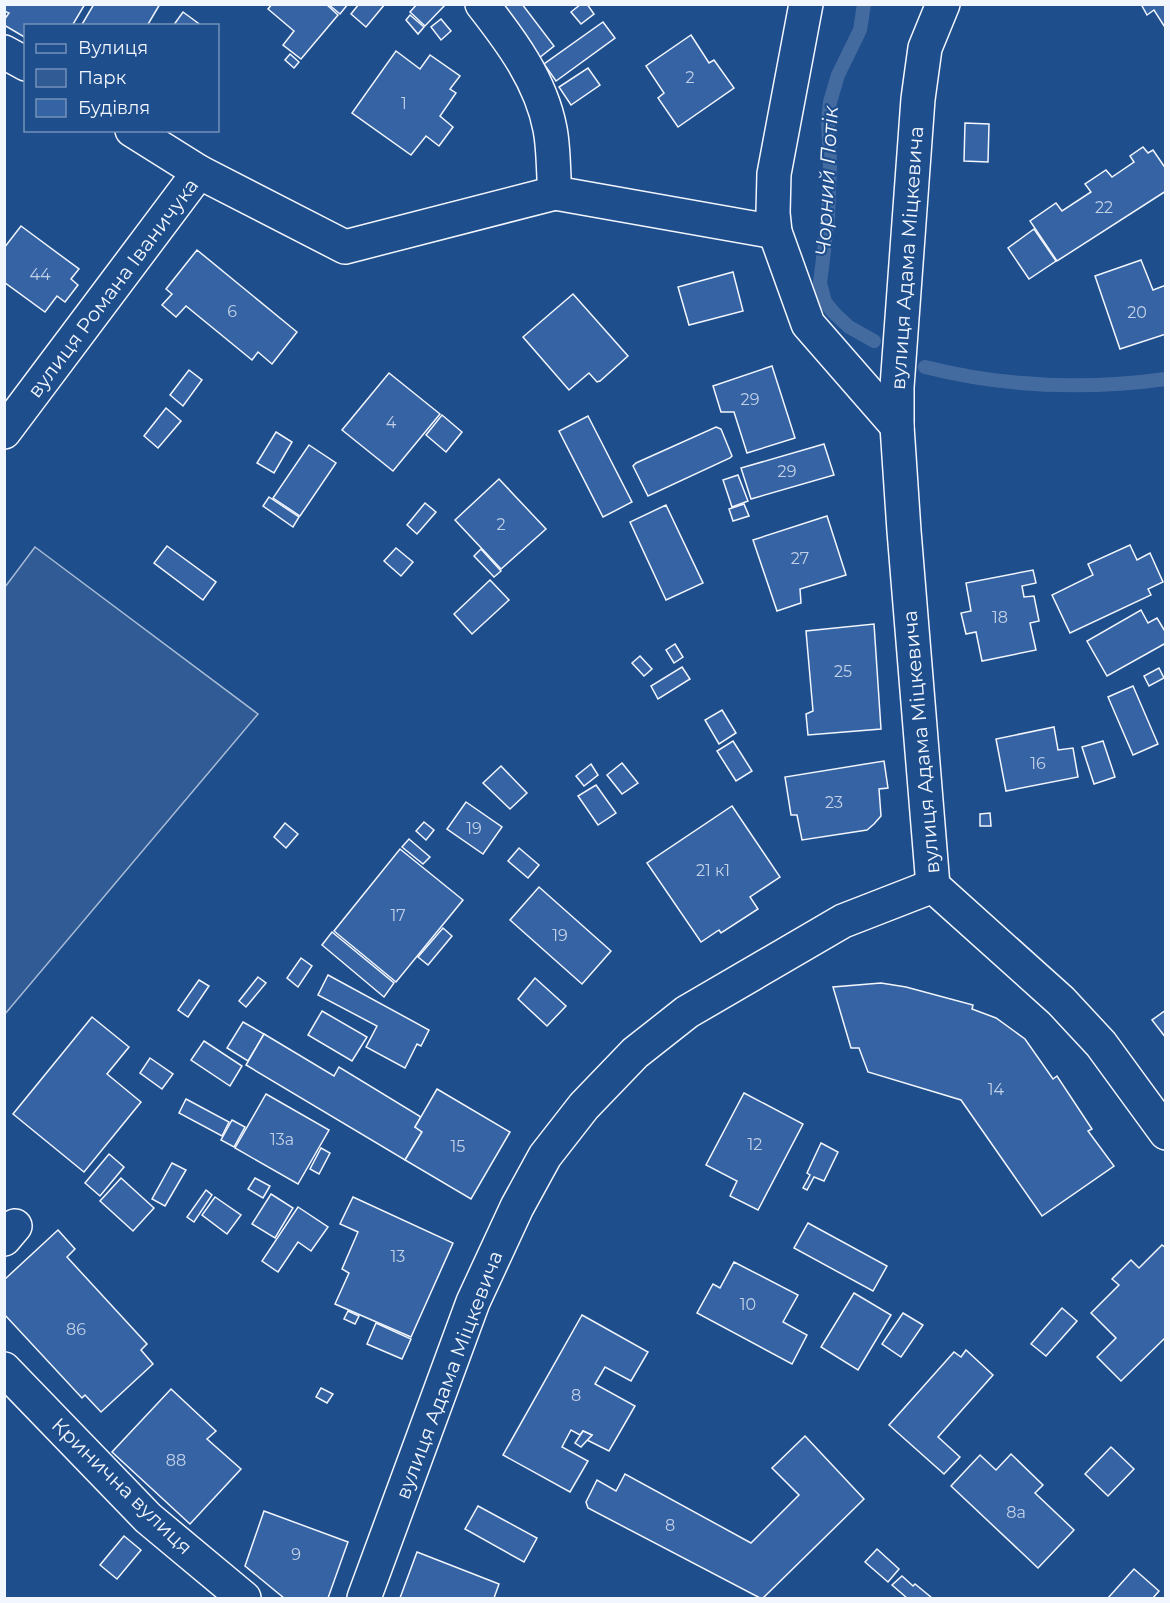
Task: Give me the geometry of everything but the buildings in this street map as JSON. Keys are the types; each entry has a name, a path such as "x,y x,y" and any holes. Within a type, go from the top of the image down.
{"street":[{"path":"482,4 518,53 540,97 550,128 555,193"},
{"path":"806,4 774,174 775,232 808,324 897,426"},
{"name":"вулиця Адама Міцкевича","path":"364,1599 473,1302 517,1207 545,1156 584,1106 635,1053 687,1012 843,921 933,886 897,426 897,387 918,99 925,48 943,4"},
{"path":"4,52 24,63"},
{"path":"135,132 199,172 345,247 555,193 775,232"},
{"name":"вулиця Романа Іваничука","path":"4,432 199,172"},
{"path":"933,886 1061,1001 1101,1044 1166,1133"},
{"name":"Кринична вулиця","path":"4,1369 148,1518 244,1599"}],"green space":[{"path":"35,547 258,714 5,1014 5,587"}],"waterway":[{"name":"Чорний Потік","path":"864,4 860,30 838,75 830,102 828,218 820,283 825,302 834,313 849,327 874,341"},
{"name":"Чорний Потік","path":"925,367 985,379 1045,385 1105,385 1166,379"}]}
